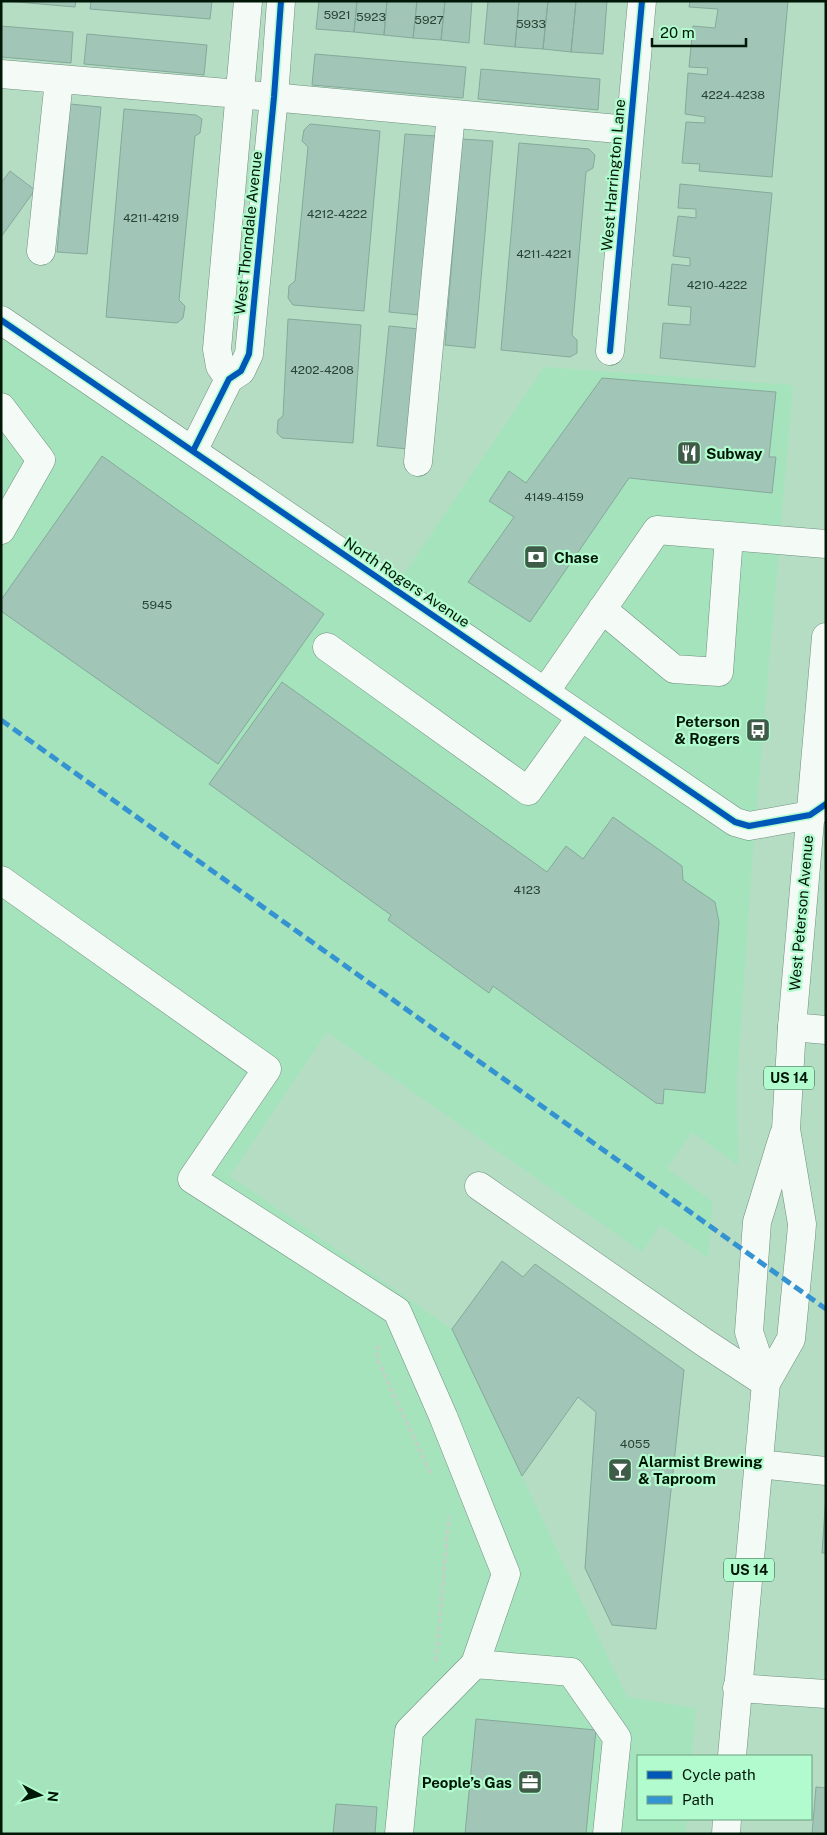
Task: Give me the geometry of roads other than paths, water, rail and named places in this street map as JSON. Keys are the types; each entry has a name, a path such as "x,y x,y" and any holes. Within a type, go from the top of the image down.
{"street":[{"name":"West Thorndale Avenue","path":"229,379 220,366 218,349 248,1"},
{"name":"West Thorndale Avenue","path":"193,451 229,379 241,371 249,354 274,97 281,1"},
{"name":"West Harrington Lane","path":"610,351 642,1"},
{"path":"1,74 629,130"},
{"path":"41,251 59,80"},
{"path":"418,462 451,114"},
{"name":"North Rogers Avenue","path":"1,320 735,822 749,826 818,809"},
{"path":"1,407 41,460 1,530"},
{"path":"545,692 656,530 826,544"},
{"path":"602,609 674,669 719,672 729,536"},
{"name":"West Peterson Avenue","path":"766,1383 791,1339 801,1237 802,1224 786,1129 792,1027 818,809 826,637"},
{"path":"327,647 528,791 581,717"},
{"path":"1,880 267,1069 192,1179 397,1311 443,1416 506,1574 475,1664 409,1730 398,1834"},
{"path":"792,1027 826,1030"},
{"name":"West Peterson Avenue","path":"732,1755 766,1383 749,1332 757,1222 786,1129"},
{"path":"479,1186 705,1343 766,1383"},
{"path":"759,1464 826,1471"},
{"path":"475,1664 571,1672 617,1738 607,1834"},
{"path":"737,1688 826,1694"},
{"path":"726,1834 727,1820"}],"place":[{"name":"Subway","path":"689,453"},
{"name":"Chase","path":"536,557"},
{"name":"Peterson & Rogers","path":"758,730"},
{"name":"Alarmist Brewing & Taproom","path":"620,1470"},
{"name":"People’s Gas","path":"530,1782"}]}
